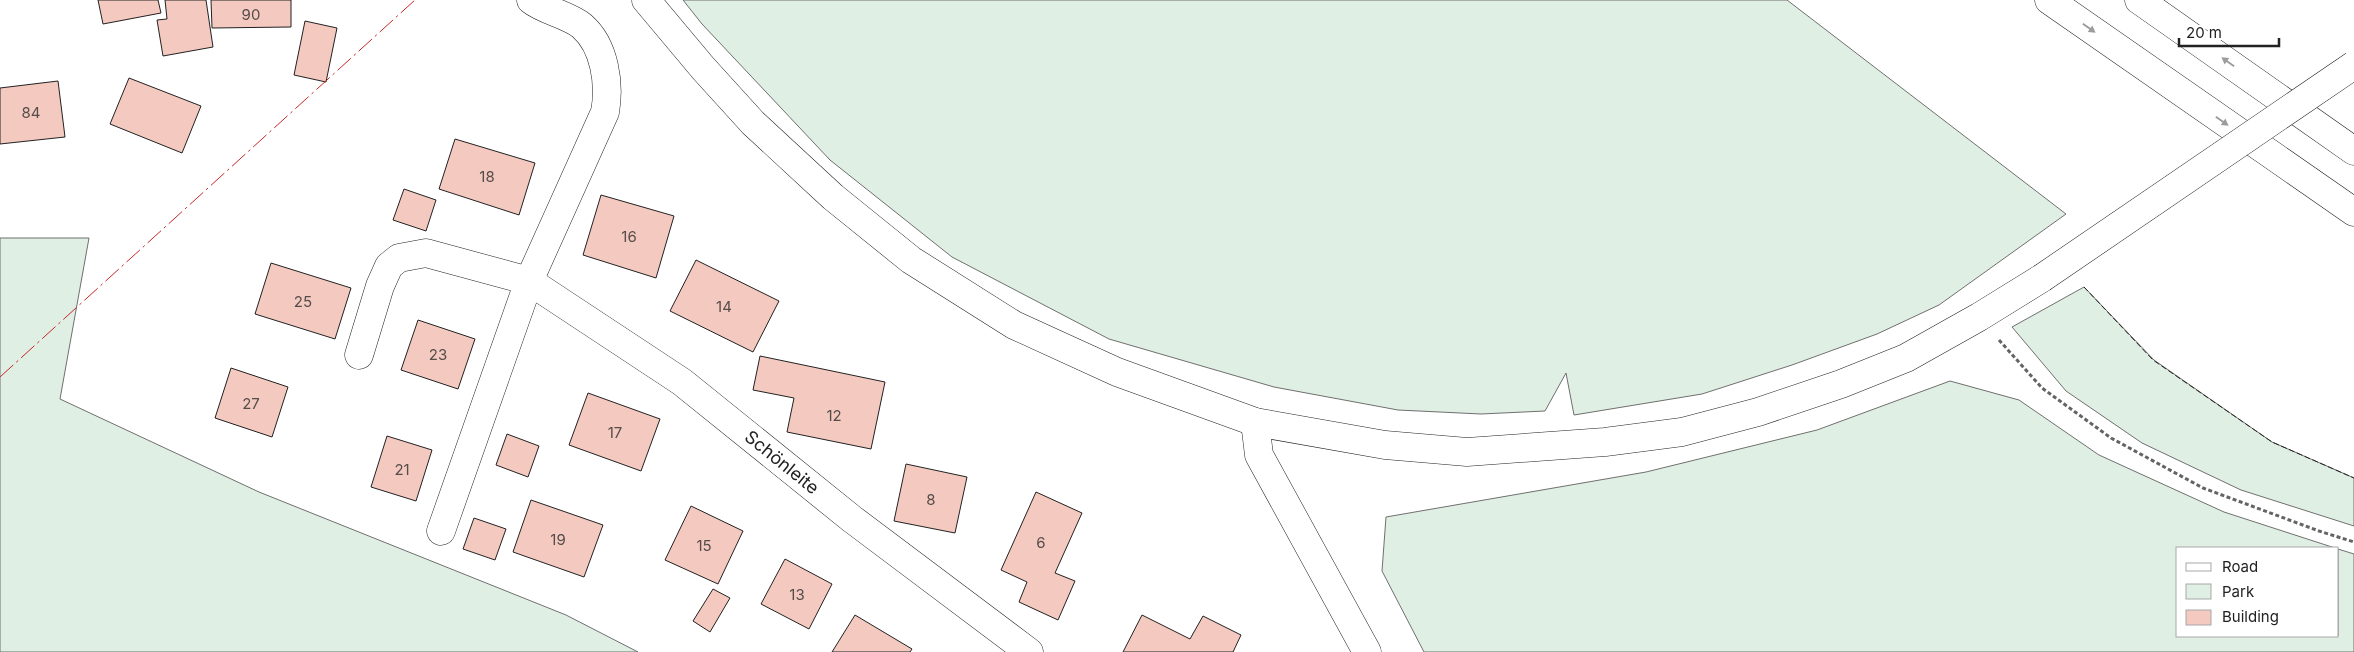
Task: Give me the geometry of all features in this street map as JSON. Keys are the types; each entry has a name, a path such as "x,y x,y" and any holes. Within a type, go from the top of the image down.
{"main road":[{"path":"441,531 528,281 606,112 608,93 596,43 581,26 531,0"},
{"path":"646,0 703,68 753,123 833,197 911,260 1014,325 1117,372 1255,422 1385,445 1467,452 1604,442 1682,432 1758,412 1842,384 1906,358 1979,317 2042,278 2354,66"},
{"path":"2049,0 2354,212"},
{"path":"2139,0 2354,151"},
{"name":"Schönleite","path":"359,355 380,286 390,266 400,258 426,252 528,281 682,382 852,519 1028,652"},
{"path":"1255,422 1258,455 1367,652"}],"path":[{"path":"1979,317 2042,388 2111,438 2203,488 2354,542"}],"green space":[{"path":"683,0 1787,0 2066,214 1939,305 1877,334 1792,365 1702,394 1574,415 1566,373 1545,411 1481,414 1398,410 1274,387 1109,339 952,257 830,160 702,24"},
{"path":"0,238 89,238 60,399 259,492 566,615 638,652 0,652"},
{"path":"2084,287 2154,360 2272,442 2354,478 2354,526 2241,490 2142,443 2066,391 2012,327"},
{"path":"1950,381 2019,400 2099,455 2224,512 2332,547 2176,547 2176,637 2339,637 2339,549 2354,554 2354,652 1424,652 1382,571 1386,517 1646,472 1817,430"}],"building":[{"path":"98,0 158,0 161,13 103,24"},
{"path":"165,0 206,0 213,47 163,56 157,20 167,19"},
{"path":"211,0 291,0 291,27 212,28"},
{"path":"305,21 337,28 326,82 294,75"},
{"path":"129,78 201,106 182,153 110,124"},
{"path":"58,81 65,137 0,144 0,88"},
{"path":"455,139 535,163 519,215 439,189"},
{"path":"404,189 436,200 426,231 393,220"},
{"path":"601,195 674,216 656,278 583,255"},
{"path":"696,260 779,301 753,352 670,311"},
{"path":"271,263 351,288 335,339 255,314"},
{"path":"418,320 475,339 458,389 401,370"},
{"path":"760,356 885,382 871,449 787,432 794,398 753,390"},
{"path":"231,368 288,387 272,437 215,418"},
{"path":"588,393 660,419 641,471 569,445"},
{"path":"507,434 539,446 528,477 496,465"},
{"path":"387,436 432,450 416,501 371,487"},
{"path":"906,464 967,477 955,533 894,521"},
{"path":"1036,492 1082,513 1055,573 1075,581 1058,620 1019,602 1027,582 1001,570"},
{"path":"531,500 603,525 584,577 513,552"},
{"path":"691,506 743,531 718,584 665,560"},
{"path":"474,518 506,529 495,560 463,549"},
{"path":"785,559 832,584 809,629 761,604"},
{"path":"713,589 730,598 710,632 693,621"},
{"path":"855,615 912,649 910,652 832,652"},
{"path":"1142,615 1190,639 1203,616 1241,635 1233,652 1123,652"}],"fence":[{"path":"2084,287 2153,360 2272,442 2354,478"}],"power":[{"path":"0,377 415,0"}]}
